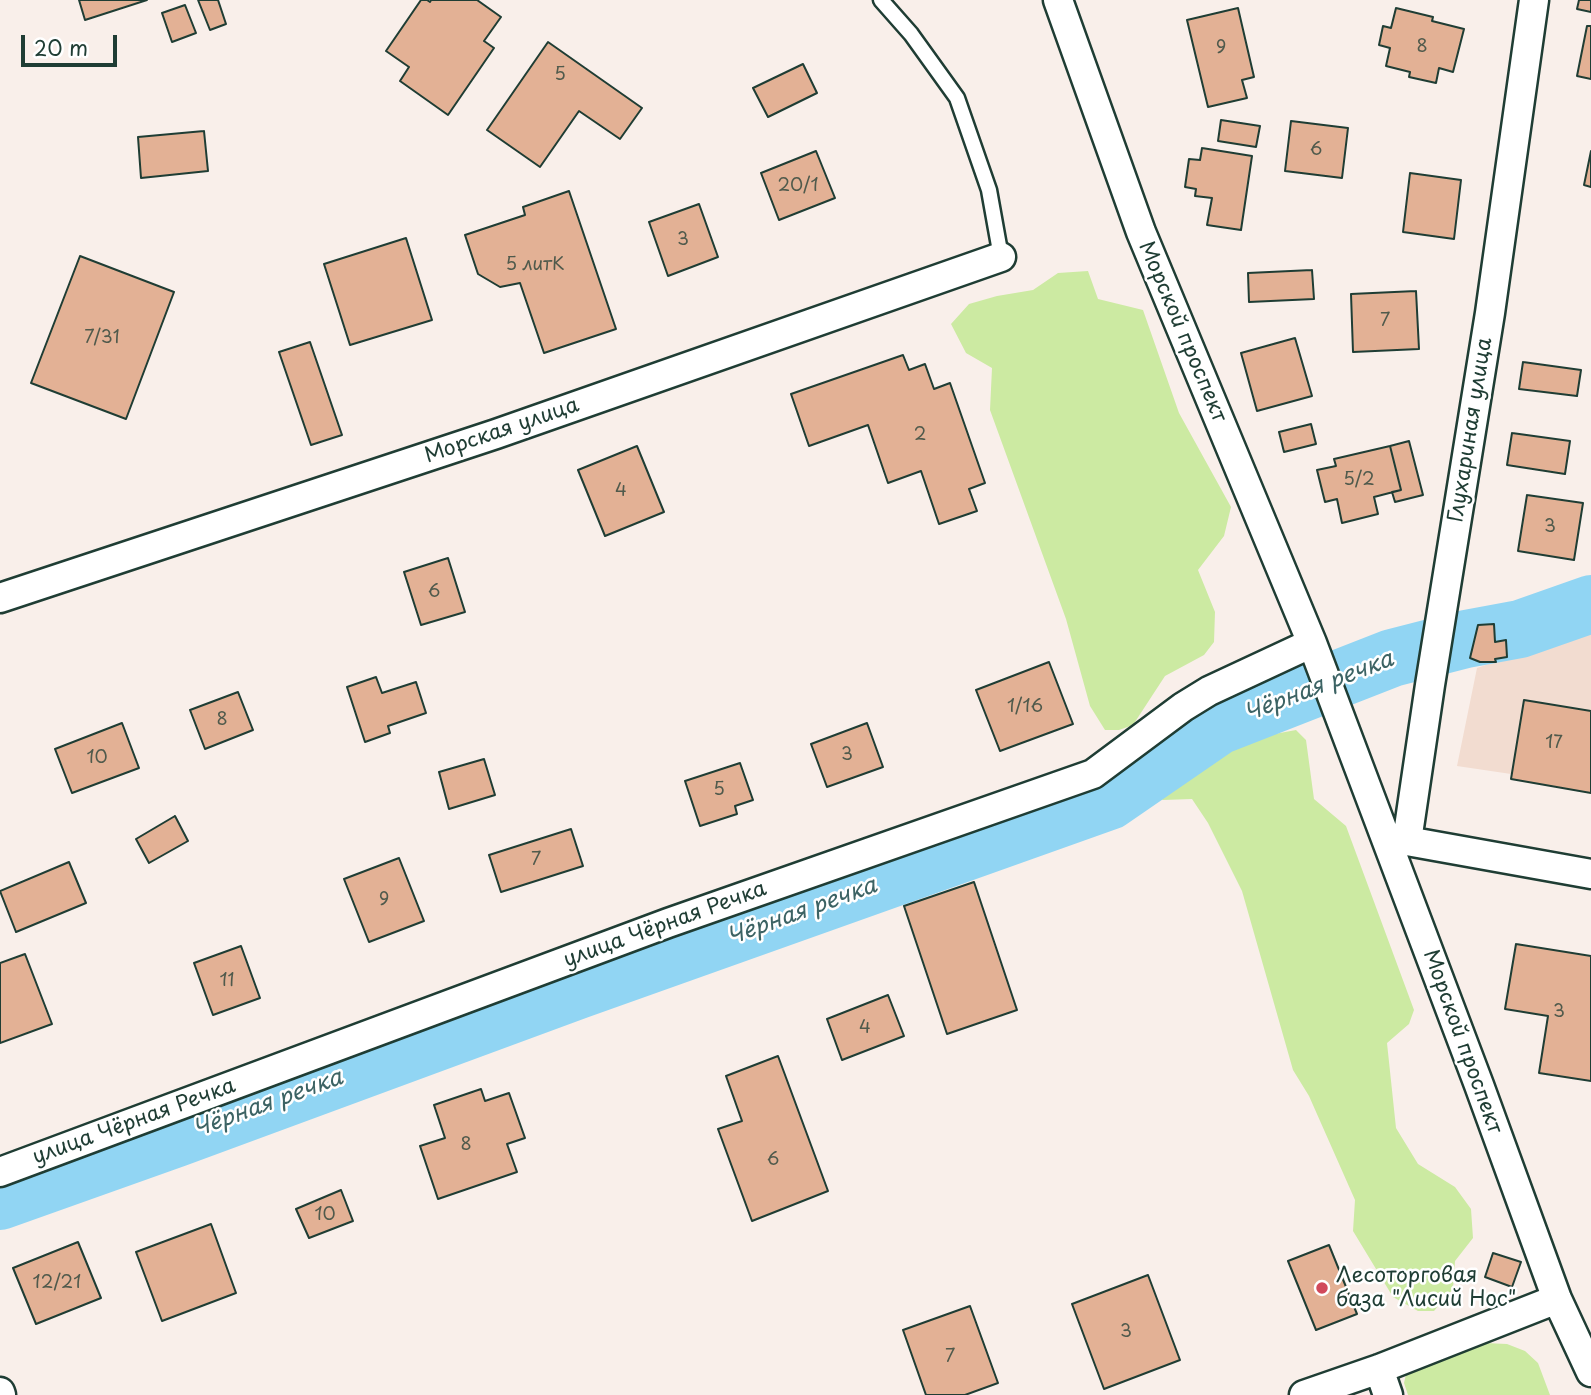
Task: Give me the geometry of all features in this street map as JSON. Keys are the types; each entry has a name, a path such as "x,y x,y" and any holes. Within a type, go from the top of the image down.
{"street":[{"name":"Морской проспект","path":"1058,0 1141,232 1338,710 1398,845 1557,1299 1591,1372"},
{"name":"Глухариная улица","path":"1398,845 1430,685 1490,313 1534,0"},
{"name":"Морская улица","path":"0,598 496,434 1001,257"},
{"name":"улица Чёрная Речка","path":"0,1172 668,923 1093,774 1183,707 1209,691 1315,651"},
{"path":"1398,845 1591,874"},
{"path":"1304,1395 1383,1382 1557,1299"}],"lane":[{"path":"881,0 911,34 957,98 989,190 1001,257"}],"shaded area":[{"path":"1591,629 1591,793 1511,779 1511,774 1457,766 1477,668"}],"green space":[{"path":"1088,271 1098,299 1143,310 1179,413 1231,507 1224,536 1198,570 1215,612 1214,642 1204,655 1165,676 1133,725 1119,730 1105,730 1090,706 1066,619 990,410 992,368 966,353 951,324 969,304 1033,290 1058,273"},
{"path":"1296,730 1306,740 1314,799 1346,826 1414,1010 1409,1024 1387,1043 1396,1128 1418,1164 1455,1187 1471,1209 1473,1238 1455,1261 1453,1289 1434,1311 1418,1311 1393,1297 1353,1231 1355,1200 1309,1096 1293,1070 1242,891 1208,823 1192,799 1163,800 1146,792 1253,738"},
{"path":"1485,1343 1507,1344 1525,1351 1538,1363 1550,1395 1408,1395 1404,1383 1407,1370"}],"building":[{"path":"79,0 147,0 85,20"},
{"path":"198,0 218,0 226,24 210,30"},
{"path":"421,0 477,0 501,17 484,41 494,48 448,115 400,81 409,67 386,51"},
{"path":"1579,0 1591,0 1591,12 1577,9"},
{"path":"185,5 196,33 172,42 162,13"},
{"path":"1238,8 1254,77 1242,80 1247,98 1208,107 1187,20"},
{"path":"1396,8 1433,17 1432,21 1464,29 1453,72 1439,68 1436,83 1409,77 1410,72 1386,66 1390,48 1379,45 1383,26 1391,28"},
{"path":"1587,26 1591,26 1591,79 1577,76"},
{"path":"548,42 642,108 620,139 579,111 540,167 487,130"},
{"path":"803,64 817,93 768,117 753,88"},
{"path":"1221,120 1260,126 1256,147 1218,141"},
{"path":"1291,121 1348,128 1342,178 1285,171"},
{"path":"204,131 208,171 141,178 138,137"},
{"path":"1202,148 1252,156 1241,230 1207,225 1212,198 1195,196 1196,189 1185,187 1189,159 1200,160"},
{"path":"816,151 835,198 779,220 761,173"},
{"path":"1591,151 1591,187 1584,185"},
{"path":"1410,173 1461,180 1454,239 1403,232"},
{"path":"569,191 616,329 544,353 520,283 500,287 478,274 465,235 525,215 523,207"},
{"path":"699,204 718,257 668,276 649,222"},
{"path":"406,238 432,320 350,345 324,264"},
{"path":"80,256 174,292 126,419 31,383"},
{"path":"1312,270 1314,299 1249,302 1248,273"},
{"path":"1416,291 1419,349 1353,352 1351,294"},
{"path":"1295,338 1312,396 1257,411 1241,353"},
{"path":"310,342 342,435 311,445 279,352"},
{"path":"903,355 909,370 925,364 934,389 950,383 985,483 969,489 977,511 939,524 921,471 888,483 868,425 809,446 791,394"},
{"path":"1523,362 1581,370 1577,396 1519,389"},
{"path":"1311,424 1316,444 1284,452 1279,432"},
{"path":"1512,433 1570,441 1565,474 1507,465"},
{"path":"1409,441 1423,495 1395,502 1392,492 1401,490 1390,446"},
{"path":"637,446 664,512 605,536 578,470"},
{"path":"1390,446 1401,490 1374,497 1378,514 1342,523 1337,499 1325,502 1317,470 1336,466 1334,459"},
{"path":"1527,495 1583,503 1574,560 1518,551"},
{"path":"448,558 465,612 421,625 404,572"},
{"path":"1494,624 1495,642 1506,640 1507,657 1495,659 1496,662 1480,662 1470,658 1478,625"},
{"path":"1049,662 1073,724 1000,751 976,690"},
{"path":"376,677 382,693 416,682 426,713 388,726 390,733 365,742 347,687"},
{"path":"238,692 253,730 205,749 190,710"},
{"path":"1524,700 1591,711 1591,793 1511,779"},
{"path":"122,723 139,768 72,793 55,749"},
{"path":"867,723 883,767 827,787 811,744"},
{"path":"484,759 495,795 449,809 439,772"},
{"path":"740,763 753,800 735,806 737,814 700,826 685,781"},
{"path":"175,816 188,841 149,863 136,839"},
{"path":"571,829 583,866 501,892 489,855"},
{"path":"399,858 424,921 369,942 344,879"},
{"path":"69,862 86,903 16,932 0,891"},
{"path":"974,882 1017,1010 947,1034 904,906"},
{"path":"1516,944 1591,956 1591,1081 1539,1073 1548,1016 1505,1009"},
{"path":"241,946 260,998 213,1015 194,963"},
{"path":"25,954 52,1024 0,1043 0,963"},
{"path":"888,995 904,1036 842,1060 827,1019"},
{"path":"778,1056 828,1191 752,1221 718,1129 742,1121 726,1076"},
{"path":"481,1089 485,1101 509,1093 525,1138 507,1144 517,1172 438,1199 420,1146 445,1138 434,1105"},
{"path":"341,1190 353,1221 309,1238 296,1209"},
{"path":"211,1224 236,1293 162,1321 136,1252"},
{"path":"78,1242 101,1298 36,1324 13,1268"},
{"name":"Лесоторговая база \"Лисий Нос\"","path":"1329,1245 1357,1314 1316,1330 1288,1261"},
{"path":"1493,1253 1521,1262 1512,1287 1485,1277"},
{"path":"1148,1275 1180,1360 1104,1389 1072,1304"},
{"path":"970,1306 998,1383 965,1395 926,1395 903,1330"}],"waterway":[{"name":"Чёрная речка","path":"0,1201 578,990 1109,801 1218,726 1392,658 1466,639 1520,629 1591,604"}],"place":[{"name":"Лесоторговая база \"Лисий Нос\"","path":"1322,1288"}]}
